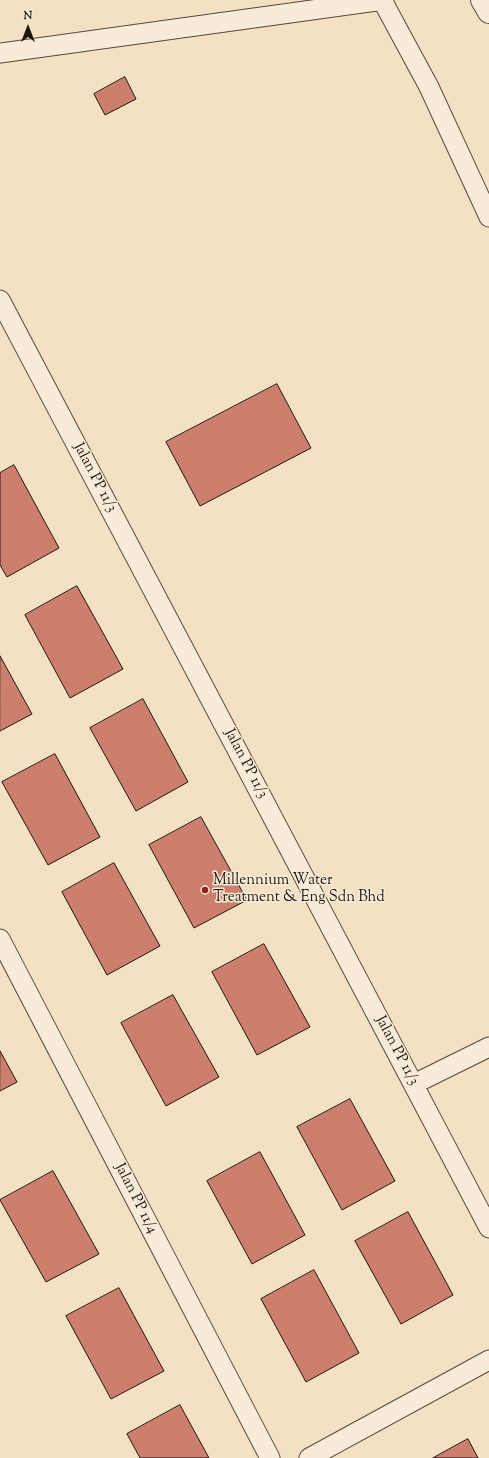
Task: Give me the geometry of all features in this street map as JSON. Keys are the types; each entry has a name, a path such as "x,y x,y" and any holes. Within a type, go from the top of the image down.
{"street":[{"path":"0,53 383,0 429,87 489,217"},
{"path":"482,0 489,12"},
{"name":"Jalan PP 11/3","path":"0,300 489,1228"},
{"name":"Jalan PP 11/4","path":"0,939 270,1458"},
{"path":"414,1084 489,1047"},
{"path":"309,1458 489,1360"}],"building":[{"path":"125,77 136,99 105,115 94,94"},
{"path":"277,384 311,448 200,506 166,442"},
{"path":"14,465 59,548 7,577 0,565 0,473"},
{"path":"77,586 123,669 70,698 25,615"},
{"path":"0,656 32,714 0,731"},
{"path":"143,699 188,782 136,811 90,728"},
{"path":"55,754 100,837 48,865 2,782"},
{"path":"201,817 247,900 194,928 149,845"},
{"path":"114,863 160,946 107,975 62,892"},
{"path":"264,944 310,1027 257,1055 212,972"},
{"path":"173,995 219,1077 166,1106 121,1023"},
{"path":"0,1051 17,1082 0,1091"},
{"path":"350,1099 395,1181 342,1210 297,1127"},
{"path":"260,1152 305,1235 252,1264 207,1181"},
{"path":"53,1171 99,1254 46,1282 0,1200"},
{"path":"408,1212 453,1295 401,1324 355,1241"},
{"path":"314,1270 359,1353 306,1382 261,1299"},
{"path":"119,1288 164,1371 111,1399 66,1316"},
{"path":"180,1405 209,1458 140,1458 127,1434"},
{"path":"468,1439 478,1458 433,1458"}],"place":[{"name":"Millennium Water Treatment & Eng Sdn Bhd","path":"205,890"}]}
